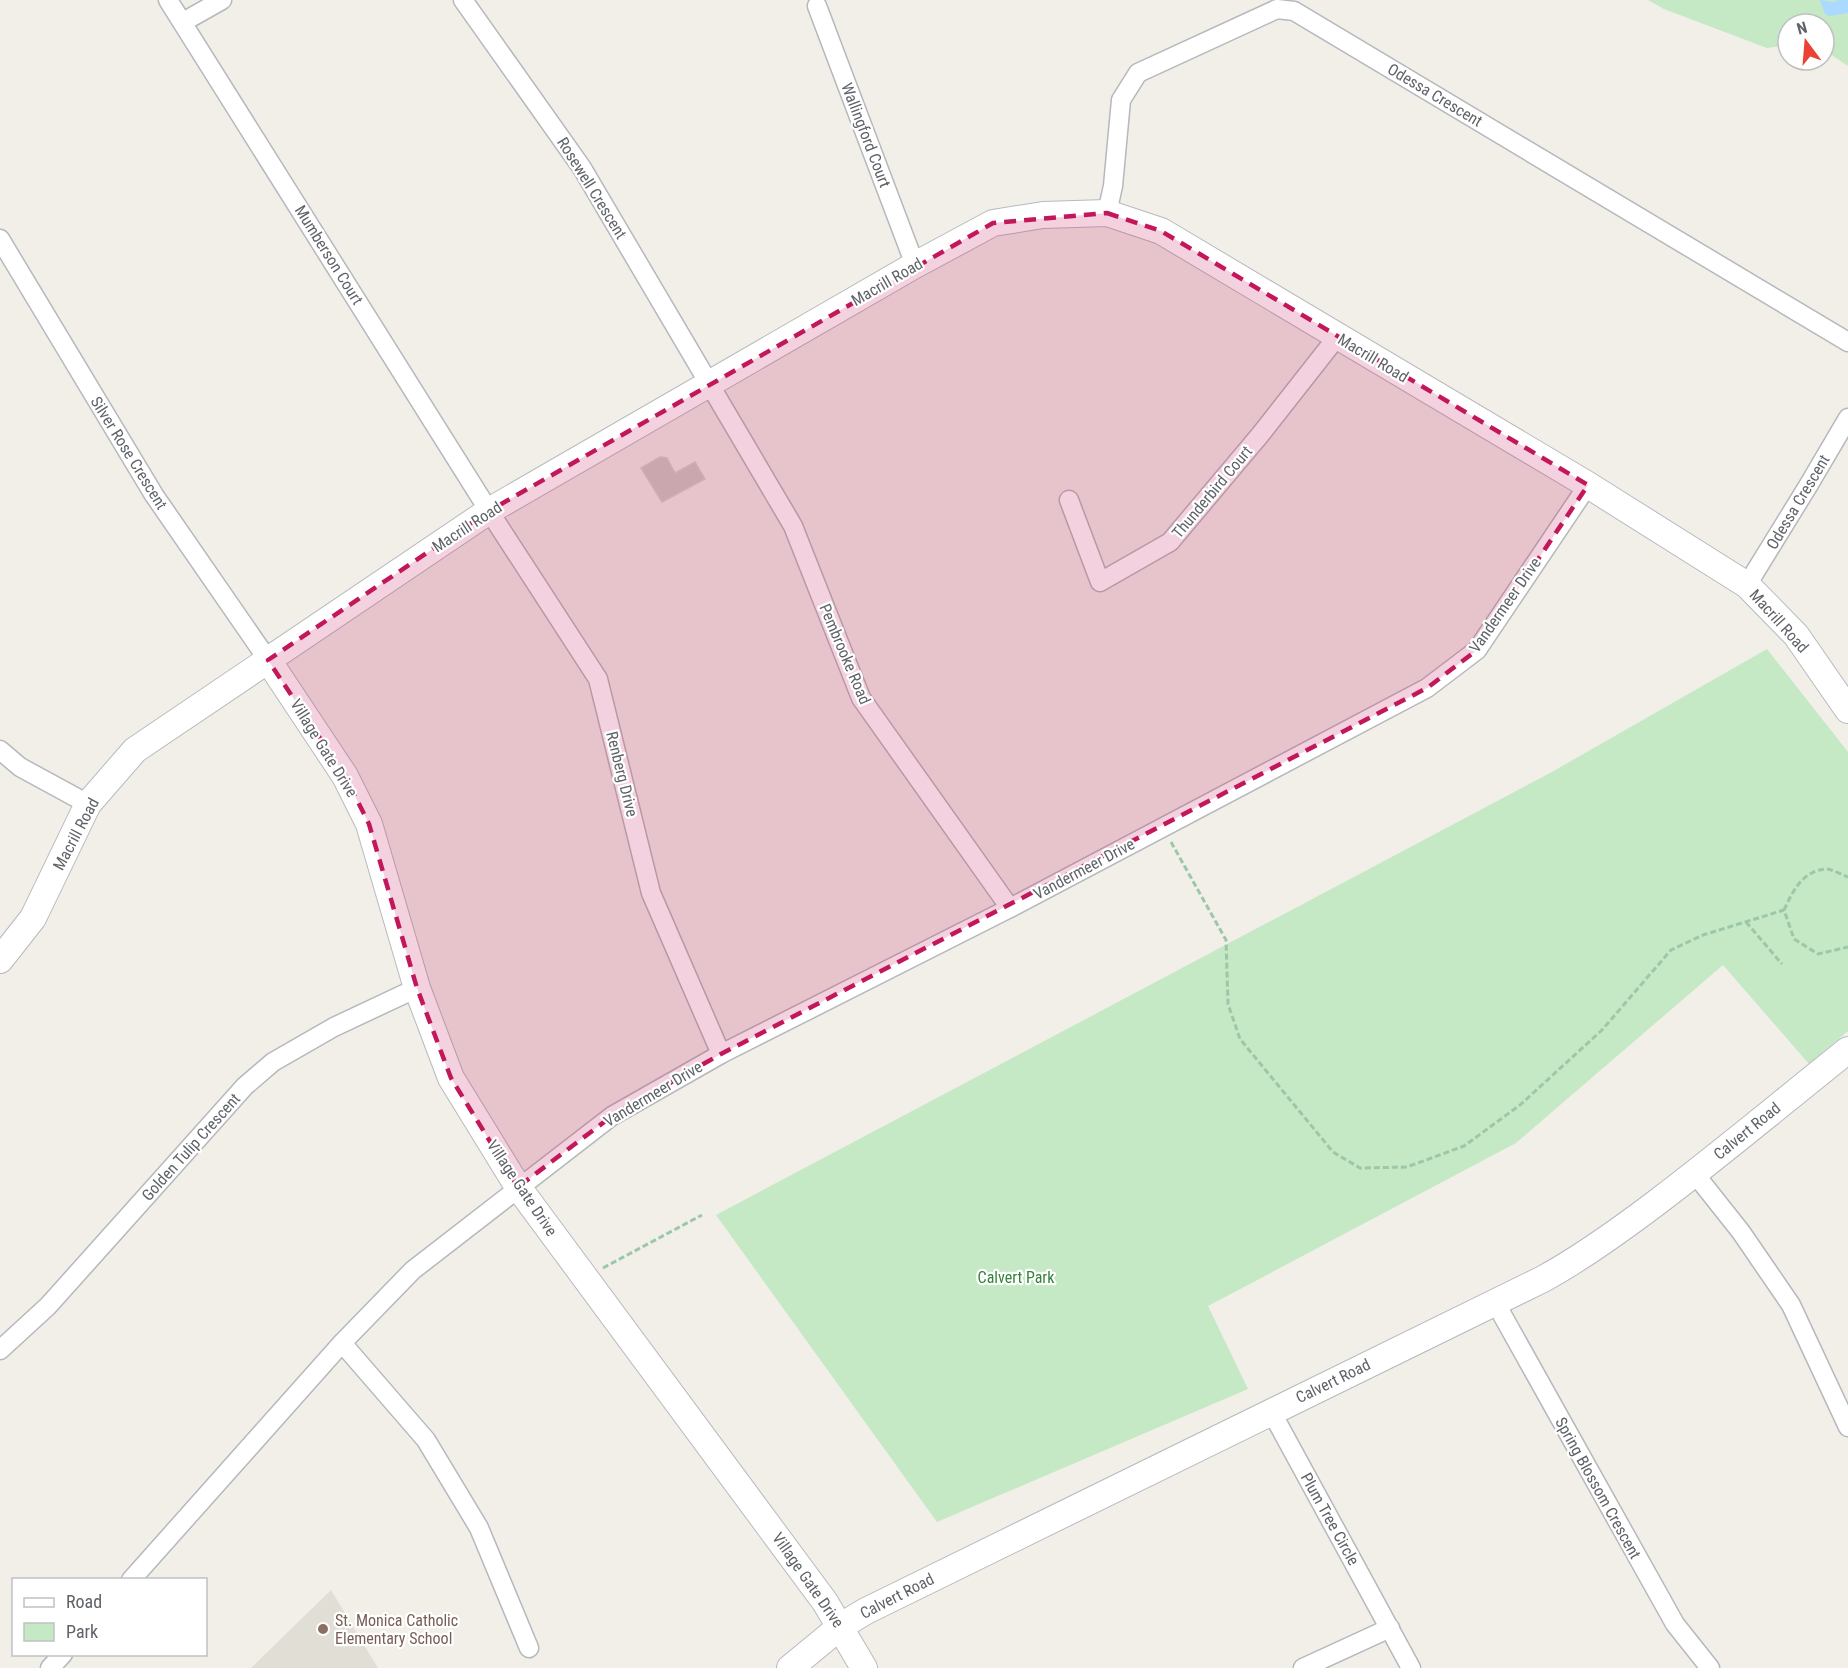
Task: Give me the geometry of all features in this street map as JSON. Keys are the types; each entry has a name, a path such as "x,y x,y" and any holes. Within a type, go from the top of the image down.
{"street":[{"name":"Mumberson Court","path":"168,0 489,511"},
{"path":"183,22 222,0"},
{"name":"Rosewell Crescent","path":"463,0 582,168 710,383"},
{"name":"Wallingford Court","path":"817,6 915,265"},
{"name":"Odessa Crescent","path":"1107,213 1113,186 1121,100 1138,73 1277,9 1294,11 1848,342"},
{"name":"Macrill Road","path":"0,960 33,918 88,804 135,750 489,511 915,265 993,224 1043,215 1107,213 1161,231 1588,485 1747,585 1796,635 1848,710"},
{"name":"Silver Rose Crescent","path":"0,239 154,495 268,660"},
{"name":"Thunderbird Court","path":"1069,500 1100,582 1170,542 1260,435 1337,337"},
{"name":"Pembrooke Road","path":"710,383 793,526 861,698 1010,908"},
{"name":"Odessa Crescent","path":"1747,585 1809,486 1848,418"},
{"name":"Vandermeer Drive","path":"518,1187 612,1116 721,1054 1010,908 1427,688 1477,650 1588,485"},
{"name":"Renberg Drive","path":"489,511 598,679 651,893 721,1054"},
{"name":"Village Gate Drive","path":"268,660 345,776 369,824 417,988 451,1078 518,1187 811,1583 841,1626 864,1668"},
{"path":"0,750 20,768 88,804"},
{"name":"Golden Tulip Crescent","path":"0,1350 48,1306 245,1086 273,1062 334,1027 417,988"},
{"name":"Calvert Road","path":"790,1668 841,1626 866,1611 1574,1262 1695,1174 1848,1050"},
{"path":"1695,1174 1741,1232 1791,1305 1848,1427"},
{"path":"133,1578 342,1343 413,1270 518,1187"},
{"name":"Spring Blossom Crescent","path":"1495,1302 1675,1624 1710,1668"},
{"path":"342,1343 426,1440 479,1528 529,1648"},
{"name":"Plum Tree Circle","path":"1271,1411 1411,1668"},
{"path":"1303,1668 1390,1628"},
{"path":"51,1668 61,1656"}],"path":[{"path":"1163,827 1226,940 1228,1004 1240,1039 1333,1152 1360,1168 1407,1167 1464,1146 1520,1105 1602,1030 1671,950 1703,935 1784,910"},
{"path":"1848,877 1827,869 1808,874 1795,887 1784,910 1794,939 1818,954 1848,947"},
{"path":"1745,922 1782,964"},
{"path":"585,1277 702,1215"}],"highlighted area":[{"path":"1107,213 1161,231 1588,485 1477,650 1427,688 721,1054 612,1116 518,1187 451,1078 417,988 369,824 345,776 268,660 489,511 993,223"}],"shaded area":[{"name":"St. Monica Catholic Elementary School","path":"331,1590 378,1668 251,1668"}],"green space":[{"path":"1648,0 1848,0 1848,66 1836,58 1836,12 1776,12 1776,47 1767,48 1664,9"},
{"name":"Calvert Park","path":"1767,649 1848,752 1848,1031 1809,1064 1723,965 1516,1143 1208,1306 1248,1389 937,1522 716,1215 1550,773"}],"water":[{"path":"1820,0 1834,2 1848,0 1848,13 1836,15 1836,12 1824,12"}],"building":[{"path":"660,457 667,458 675,473 695,462 705,479 662,502 641,468"}],"place":[{"name":"St. Monica Catholic Elementary School","path":"323,1629"}]}
